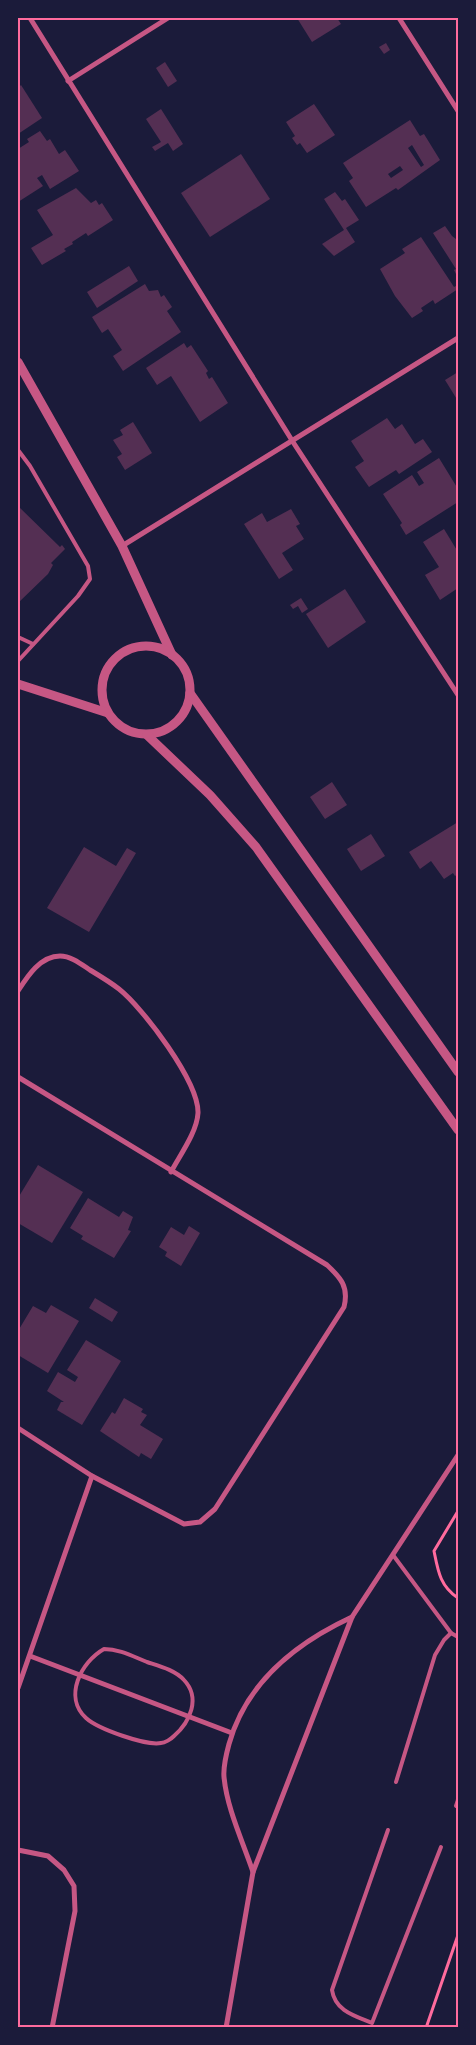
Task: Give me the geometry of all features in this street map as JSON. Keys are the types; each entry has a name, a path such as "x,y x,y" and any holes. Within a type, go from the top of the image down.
{"street":[{"path":"30,18 293,442 458,695"},
{"path":"68,81 168,18"},
{"path":"399,18 458,110"},
{"path":"122,546 293,442 458,338"},
{"path":"18,362 122,546 172,655"},
{"path":"139,646 156,647 172,655 182,665 188,678 190,693 186,709 177,722 163,731 147,735 132,732 118,725 108,713 102,697 103,680 110,664 123,652 139,646"},
{"path":"18,684 108,713"},
{"path":"190,693 458,1072"},
{"path":"147,735 210,795 256,847 458,1130"},
{"path":"18,991 38,966 48,958 61,956 75,960 120,989 157,1031 188,1081 197,1100 198,1115 171,1172"},
{"path":"18,1077 171,1172 327,1265 345,1285 347,1296 344,1307 215,1509 200,1522 184,1524 92,1476 18,1428"},
{"path":"226,2028 253,1872 352,1618 458,1455"},
{"path":"18,1688 92,1476"},
{"path":"253,1872 225,1788 226,1757 232,1733 245,1704 274,1668 327,1629 352,1618"},
{"path":"30,1656 232,1733"},
{"path":"18,1850 48,1856 64,1870 74,1886 75,1911 52,2028"}],"lane":[{"path":"18,450 30,466 88,566 90,579 78,596 18,662"},
{"path":"18,637 33,644"},
{"path":"393,1556 451,1633 458,1638"},
{"path":"396,1782 436,1655 444,1640 451,1633"},
{"path":"104,1649 116,1649 171,1671 184,1680 192,1694 191,1718 174,1736 163,1743 148,1743 100,1726 87,1719 78,1707 75,1695 79,1674 94,1655 104,1649"},
{"path":"456,1806 458,1800"},
{"path":"388,1830 332,1990 335,2003 339,2007 371,2025 441,1847"}],"path":[{"path":"458,1511 434,1551 439,1576 447,1591 458,1598"},
{"path":"426,2028 458,1934"}],"building":[{"path":"297,18 337,18 341,24 312,42"},
{"path":"386,43 390,50 384,54 379,47"},
{"path":"165,62 177,81 168,87 156,68"},
{"path":"21,85 42,118 18,134 18,88"},
{"path":"314,104 335,135 307,153 300,143 297,145 292,138 295,136 286,122"},
{"path":"161,109 183,144 173,151 168,143 155,151 152,147 161,142 146,119"},
{"path":"410,120 420,136 424,134 440,160 398,190 396,188 366,207 349,181 353,178 343,163","holes":["412,145 424,165 421,167 408,148","400,166 403,170 391,178 388,174"]},
{"path":"40,131 47,141 50,139 59,154 65,150 79,171 50,189 42,175 37,178 43,186 18,202 18,149 29,142 27,139"},
{"path":"241,154 270,199 210,237 181,193"},
{"path":"76,188 91,203 96,200 99,205 102,203 113,220 88,236 86,233 64,249 66,251 42,265 31,248 53,235 37,210"},
{"path":"335,192 342,201 345,199 359,220 346,228 355,242 334,256 322,244 344,230 324,199"},
{"path":"445,226 452,236 456,239 458,238 458,278 454,270 456,269 433,233"},
{"path":"421,237 454,287 456,286 458,289 435,304 433,300 421,308 423,311 412,318 395,296 380,269 405,253 402,249"},
{"path":"129,266 138,281 97,308 87,292"},
{"path":"145,284 149,291 158,290 161,297 164,295 172,307 167,311 181,332 123,371 113,356 122,350 108,329 102,333 92,317"},
{"path":"184,343 187,348 191,345 208,371 206,373 209,379 212,377 228,403 200,422 171,376 157,385 146,368"},
{"path":"458,372 458,401 445,380"},
{"path":"387,418 395,429 402,424 415,444 423,439 432,452 399,474 396,470 369,487 355,467 364,461 351,441"},
{"path":"133,422 152,453 125,470 117,457 122,454 113,440 123,435 120,430"},
{"path":"439,458 458,489 458,502 406,535 400,525 402,523 383,494 412,475 419,486 424,483 417,472"},
{"path":"18,506 60,547 62,545 65,549 51,563 53,565 48,574 18,603"},
{"path":"291,509 300,524 296,526 304,539 282,553 293,570 279,579 244,524 262,513 267,522"},
{"path":"444,529 458,552 458,588 440,600 425,575 439,567 423,542"},
{"path":"345,589 366,622 328,648 306,614"},
{"path":"301,598 308,609 302,613 298,606 293,609 290,605"},
{"path":"332,782 347,805 325,819 310,797"},
{"path":"458,822 458,874 455,876 453,873 444,879 431,861 420,869 409,852"},
{"path":"371,834 385,856 361,871 347,849"},
{"path":"84,847 116,866 127,848 136,853 89,932 47,908"},
{"path":"38,1165 83,1192 52,1243 18,1223 18,1198"},
{"path":"88,1198 119,1217 123,1211 133,1217 128,1230 131,1231 114,1258 81,1239 83,1236 70,1228"},
{"path":"189,1226 200,1233 181,1266 165,1256 167,1252 159,1247 171,1227 184,1235"},
{"path":"95,1298 118,1312 112,1322 89,1308"},
{"path":"51,1305 79,1321 48,1373 18,1355 18,1331 33,1306 46,1313"},
{"path":"86,1340 121,1361 82,1425 57,1410 61,1402 64,1402 47,1391 58,1372 75,1382 78,1377 67,1370"},
{"path":"124,1398 143,1409 141,1412 147,1415 140,1425 163,1439 151,1459 141,1453 139,1457 100,1431 112,1412 115,1414"}]}
